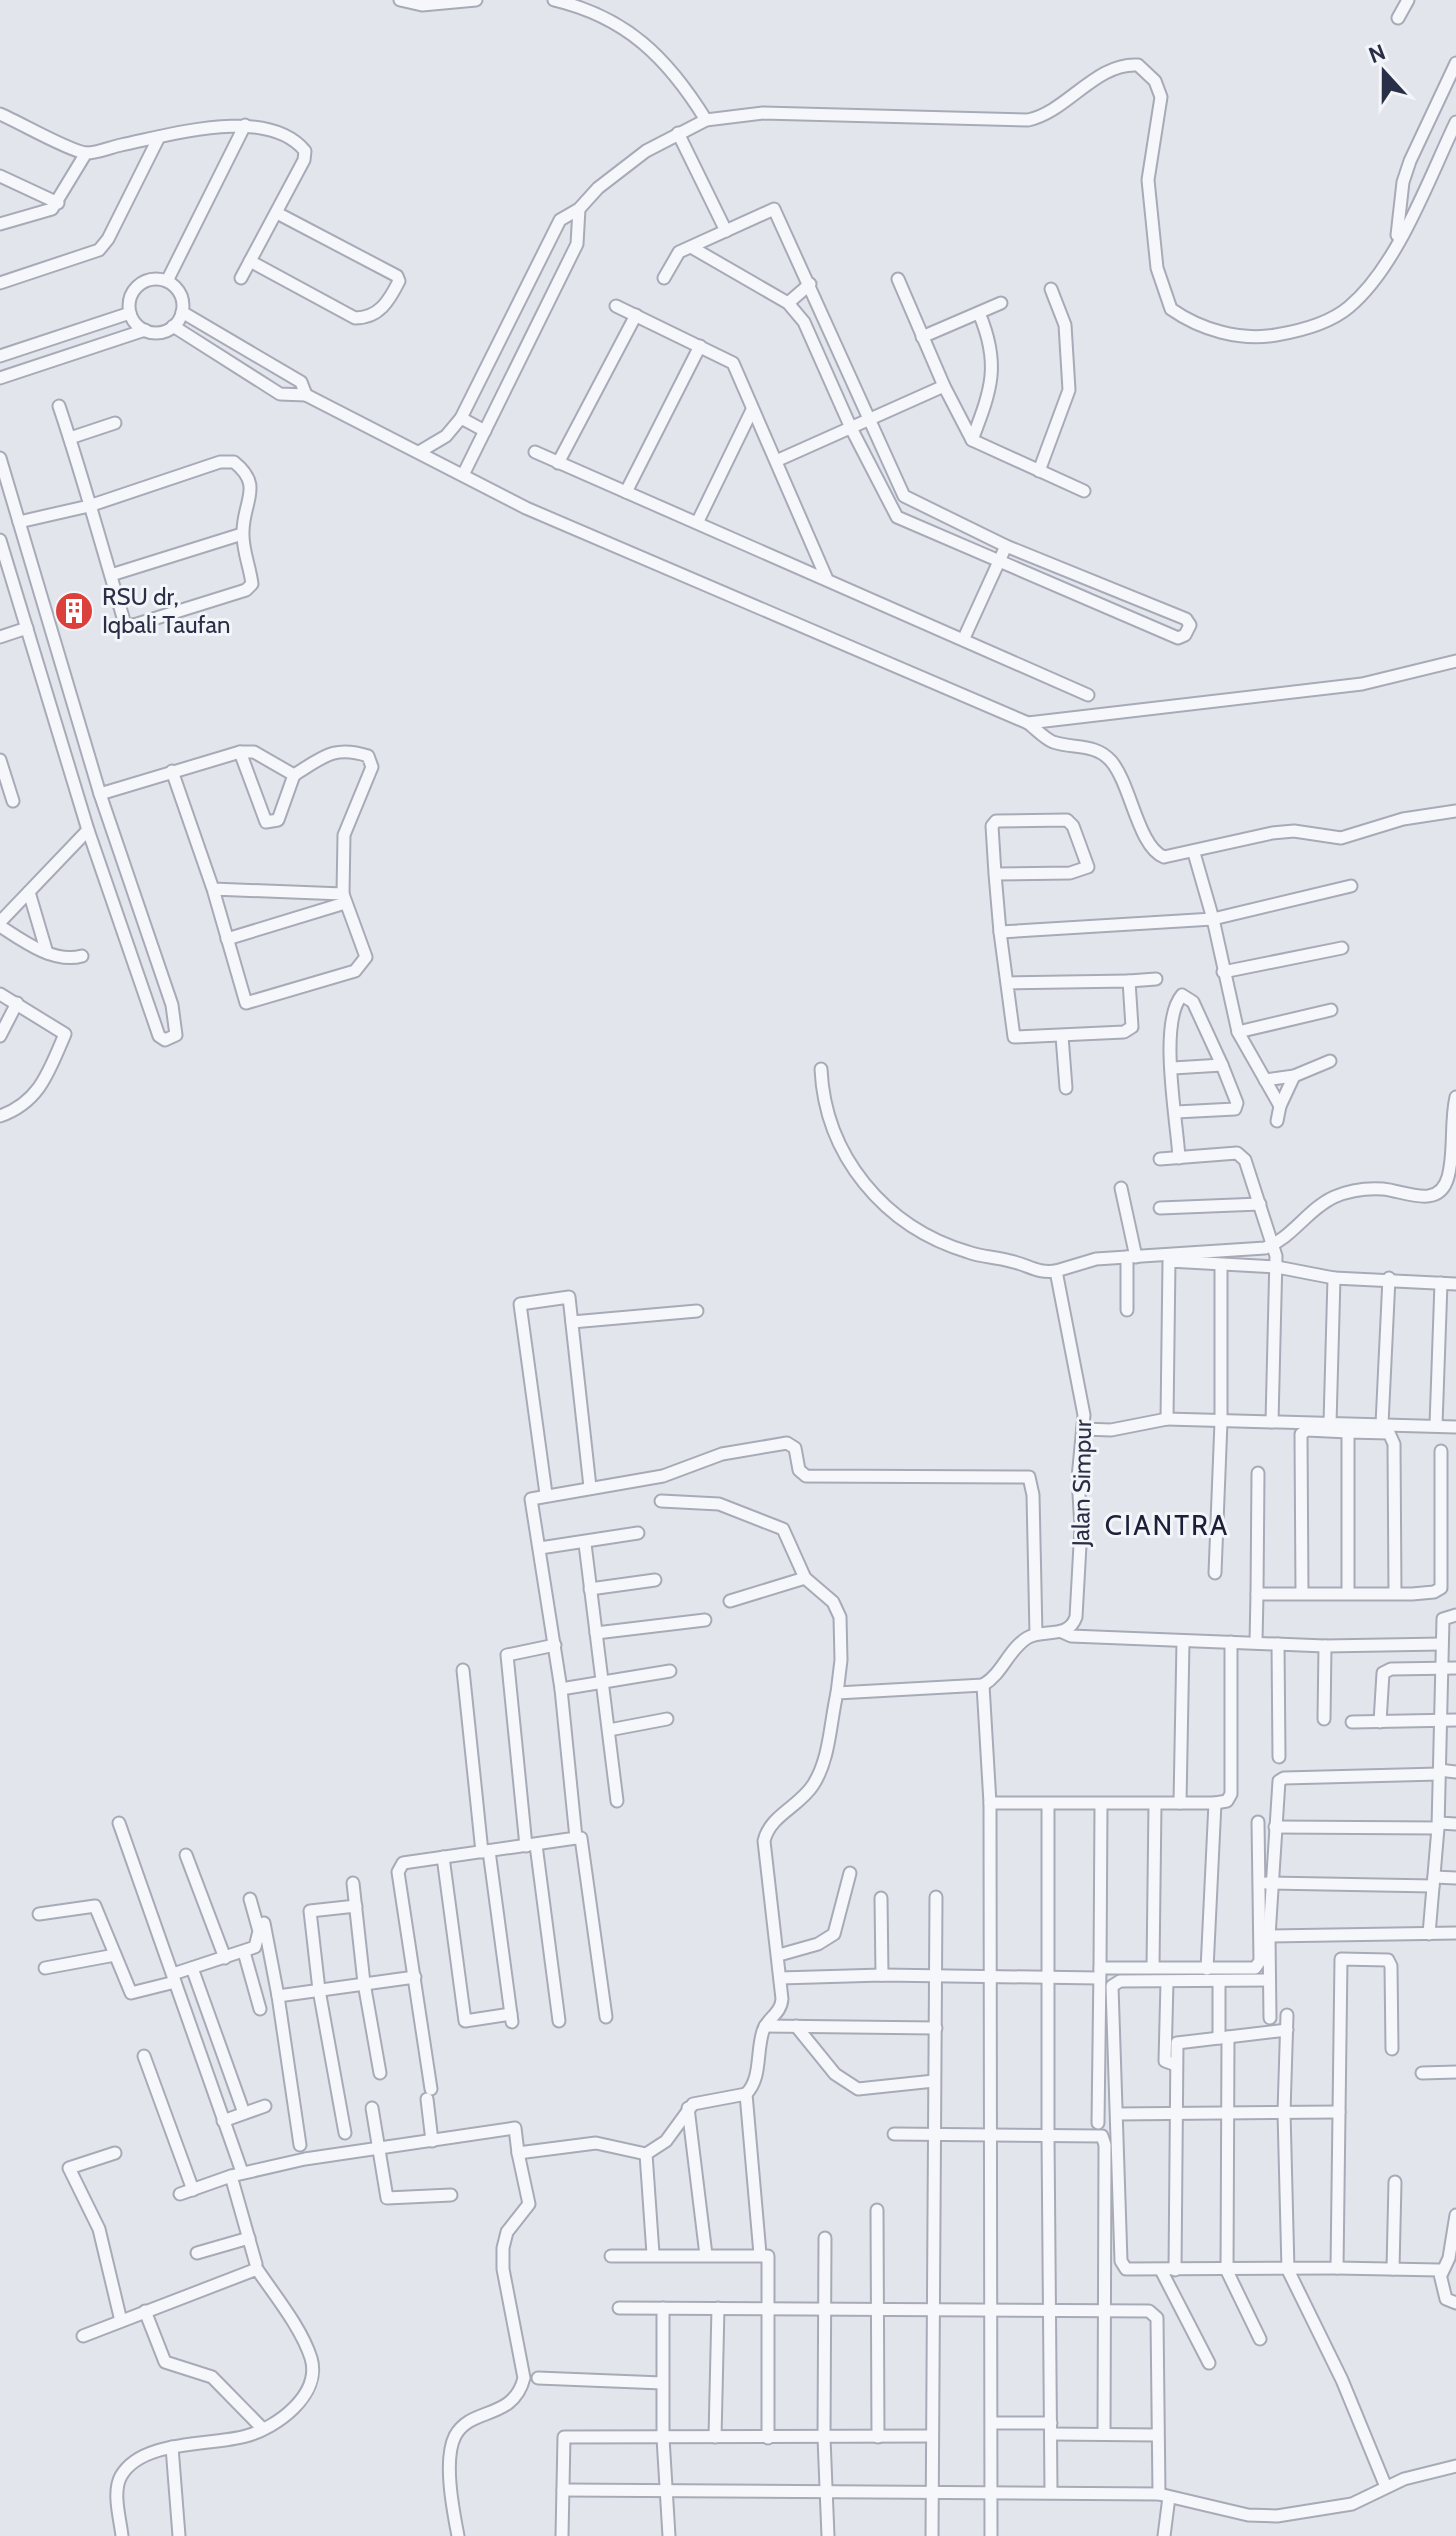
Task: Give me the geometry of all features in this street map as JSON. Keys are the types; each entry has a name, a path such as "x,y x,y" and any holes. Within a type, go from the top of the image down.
{"street":[{"path":"406,1 422,5 476,0"},
{"path":"554,0 591,5 649,48 682,81 706,120"},
{"path":"1398,18 1408,0"},
{"path":"1396,243 1403,182 1456,63"},
{"path":"419,452 436,444 461,418 560,220 579,209 618,171 678,133 706,120 763,113 1028,120 1045,114 1116,69 1138,65 1155,81 1161,97 1147,170 1154,256 1171,309 1215,330 1243,336 1291,333 1348,308 1372,282 1396,243 1456,122"},
{"path":"0,114 86,153 159,137 245,125 270,131 305,151 305,158 241,278"},
{"path":"167,281 245,125"},
{"path":"678,133 726,231"},
{"path":"0,283 99,250 108,239 159,137"},
{"path":"0,224 41,215 58,203 86,153"},
{"path":"0,176 58,203"},
{"path":"463,475 577,244 579,209"},
{"path":"664,278 676,254 691,247 774,209 904,496 1006,546 1186,619 1190,623 1189,629 1178,638 897,517 851,428 804,322 788,303 691,247"},
{"path":"250,261 355,318 371,315 389,303 399,281 397,276 277,213"},
{"path":"0,378 145,330 165,331 173,326 182,312 183,300 177,288 167,281 155,279 134,290 129,301 130,313 145,330"},
{"path":"898,279 944,386 972,440 1084,491"},
{"path":"788,303 810,284"},
{"path":"1039,471 1069,390 1065,325 1051,289"},
{"path":"922,337 1001,303"},
{"path":"616,306 733,363 826,577"},
{"path":"182,312 301,382 306,395"},
{"path":"0,356 130,313"},
{"path":"972,440 993,376 992,347 979,313"},
{"path":"558,463 636,315"},
{"path":"173,326 280,394 306,395 526,508 1028,723 1053,742 1099,750 1120,775 1149,842 1160,856 1194,853 1283,832 1341,838 1416,816 1456,811"},
{"path":"626,492 700,346"},
{"path":"776,461 944,386"},
{"path":"19,522 89,506 229,460 246,472 251,486 242,534 252,581 246,590 128,626 89,506 59,406"},
{"path":"698,521 752,410"},
{"path":"461,418 485,431"},
{"path":"70,438 115,423"},
{"path":"535,452 826,577 1088,695"},
{"path":"0,461 100,794 178,1026 176,1035 165,1040 159,1036 88,830 0,540"},
{"path":"111,575 242,534"},
{"path":"964,638 1006,546"},
{"path":"0,637 27,628"},
{"path":"40,668 60,660"},
{"path":"1028,723 1362,684 1456,661"},
{"path":"172,771 213,889 246,1003 360,968 366,957 344,899 344,835 372,767 371,758 346,749 294,775 278,820 266,822 240,752"},
{"path":"100,794 240,752 254,752 294,775"},
{"path":"0,760 3,781 13,801"},
{"path":"995,874 1070,873 1086,870 1089,864 1067,820 996,821 992,826 995,874 1000,932 1014,1037 1129,1031 1133,1022 1129,981"},
{"path":"82,956 72,958 47,953 0,924 88,830"},
{"path":"1194,853 1213,919 1238,1032 1280,1106"},
{"path":"1000,932 1213,919 1351,886"},
{"path":"213,889 344,899"},
{"path":"29,892 47,953"},
{"path":"227,939 344,899"},
{"path":"1223,972 1342,948"},
{"path":"1008,983 1156,979"},
{"path":"0,994 65,1034 38,1093 27,1104 0,1116"},
{"path":"1176,1112 1236,1107 1222,1065 1193,1002 1186,994 1178,1000 1171,1015 1173,1068 1179,1158"},
{"path":"0,1036 17,1003"},
{"path":"1238,1032 1331,1010"},
{"path":"1062,1036 1066,1088"},
{"path":"1265,1080 1294,1076 1330,1061"},
{"path":"1173,1068 1222,1065"},
{"path":"821,1069 823,1101 834,1137 857,1174 883,1201 933,1237 965,1252 1012,1261 1038,1272 1056,1271 1096,1259 1244,1251 1274,1245 1307,1214 1346,1192 1388,1189 1428,1197 1441,1189 1449,1174 1450,1127 1456,1097"},
{"path":"1277,1121 1280,1106 1294,1076"},
{"path":"1160,1159 1240,1153 1274,1245 1277,1267 1272,1422"},
{"path":"1121,1188 1131,1257 1127,1310"},
{"path":"1160,1208 1260,1204"},
{"path":"1167,1419 1169,1261 1277,1267 1334,1278 1389,1278 1456,1284"},
{"path":"1215,1573 1221,1422 1221,1265"},
{"name":"Jalan Simpur","path":"1056,1271 1083,1406 1078,1478 1080,1593 1074,1623 1062,1632"},
{"path":"1330,1423 1334,1278"},
{"path":"1382,1424 1389,1278"},
{"path":"1436,1425 1441,1283"},
{"path":"546,1494 520,1304 569,1297 590,1487"},
{"path":"572,1322 697,1311"},
{"path":"1083,1429 1124,1428 1167,1419 1456,1427"},
{"path":"1302,1592 1301,1434 1307,1430 1387,1432 1393,1439 1395,1593"},
{"path":"1348,1432 1348,1592"},
{"path":"576,1838 561,1689 531,1499 663,1476 722,1454 787,1443 795,1448 799,1470 806,1476 1029,1477 1033,1495 1036,1634"},
{"path":"1257,1594 1434,1592 1442,1586 1441,1451"},
{"path":"1256,1642 1258,1473"},
{"path":"518,2153 596,2143 646,2154 666,2141 688,2108 746,2094 754,2085 765,2026 782,2007 765,1836 771,1823 803,1798 817,1779 837,1693 841,1660 840,1617 833,1602 805,1578 778,1525 719,1504 661,1501"},
{"path":"540,1548 585,1544 638,1533"},
{"path":"585,1544 617,1801"},
{"path":"730,1601 805,1578"},
{"path":"590,1589 655,1580"},
{"path":"1429,1934 1438,1826 1443,1619 1456,1615"},
{"path":"596,1633 705,1620"},
{"path":"837,1693 983,1685 998,1673 1018,1646 1036,1634 1062,1632 1071,1636 1183,1642 1325,1646 1442,1644"},
{"path":"1180,1803 1183,1642"},
{"path":"990,1803 1101,1806 1227,1801 1231,1794 1231,1642"},
{"path":"1278,1644 1279,1757"},
{"path":"555,1645 507,1655 531,1845 559,2021"},
{"path":"1324,1719 1325,1646"},
{"path":"1380,1722 1383,1673 1391,1669 1456,1668"},
{"path":"443,1857 465,2021 511,2018 485,1852 463,1670"},
{"path":"561,1689 670,1671"},
{"path":"983,1685 990,1803 991,2536"},
{"path":"609,1730 667,1719"},
{"path":"1352,1722 1456,1720"},
{"path":"1442,2273 1425,2267 1128,2270 1122,2264 1111,1988 1120,1981 1158,1974 1207,1969 1253,1969 1259,1963 1277,1787 1284,1778 1456,1772"},
{"path":"1207,1969 1215,1803"},
{"path":"1048,1804 1046,1976 1052,2308 1051,2492"},
{"path":"1155,1804 1158,1974 1165,2061 1176,2065"},
{"path":"1098,2123 1101,1806"},
{"path":"1258,1822 1267,1883 1270,2018"},
{"path":"119,1823 223,2121 256,2264"},
{"path":"1275,1827 1456,1824"},
{"path":"432,2141 415,1977 398,1872 403,1863 581,1838 606,2017"},
{"path":"186,1855 225,1958"},
{"path":"779,1955 818,1944 834,1934 850,1873"},
{"path":"1267,1883 1434,1882 1456,1878"},
{"path":"353,1883 364,1983 380,2073"},
{"path":"932,2536 936,1897"},
{"path":"881,1898 882,1975"},
{"path":"39,1914 94,1905 131,1993 255,1947 260,1939 250,1899"},
{"path":"345,2133 319,1990 310,1911 356,1906"},
{"path":"264,1923 300,2145"},
{"path":"1269,1936 1456,1933"},
{"path":"244,1952 260,2009"},
{"path":"45,1968 115,1955"},
{"path":"1337,2268 1341,1959 1388,1960 1391,1966 1392,2049"},
{"path":"192,1968 244,2113"},
{"path":"780,1978 1100,1973 1158,1974 1219,1982 1269,1980"},
{"path":"278,1996 415,1977"},
{"path":"1219,1982 1230,2112 1227,2271 1260,2339"},
{"path":"1287,2015 1284,2112 1288,2270 1342,2380 1386,2487"},
{"path":"765,2026 936,2028"},
{"path":"796,2026 835,2074 858,2089 934,2081"},
{"path":"1175,2270 1175,2114 1179,2041 1287,2030"},
{"path":"144,2056 193,2190"},
{"path":"1422,2073 1456,2072"},
{"path":"746,2094 760,2254"},
{"path":"223,2121 265,2106"},
{"path":"372,2108 390,2200 451,2195"},
{"path":"688,2108 706,2255"},
{"path":"1117,2114 1339,2112"},
{"path":"180,2194 236,2174 515,2128 529,2204 505,2238 503,2269 524,2378 520,2391 511,2403 468,2423 456,2435 451,2477 458,2536"},
{"path":"894,2134 991,2137 1099,2135 1104,2139 1104,2434"},
{"path":"115,2153 69,2168 99,2229 121,2321"},
{"path":"646,2154 653,2254"},
{"path":"1393,2269 1395,2182"},
{"path":"877,2210 880,2306 878,2437"},
{"path":"1456,2215 1449,2258 1442,2273 1444,2295 1448,2301 1456,2303"},
{"path":"197,2253 249,2238"},
{"path":"825,2238 824,2438 828,2536"},
{"path":"611,2256 760,2254 771,2261 768,2438"},
{"path":"83,2336 257,2269 311,2360 310,2383 297,2405 263,2429 236,2438 172,2447 131,2464 119,2479 117,2488 122,2536"},
{"path":"1161,2270 1209,2363"},
{"path":"619,2308 880,2306 1149,2311 1157,2318 1157,2435 1164,2495 1164,2536"},
{"path":"663,2308 663,2438 669,2536"},
{"path":"715,2437 718,2308"},
{"path":"145,2311 165,2362 212,2377 263,2429"},
{"path":"538,2378 662,2383"},
{"path":"992,2423 1104,2434 1157,2435"},
{"path":"562,2536 564,2437 931,2436"},
{"path":"172,2447 179,2536"},
{"path":"563,2490 930,2490 1164,2495 1248,2515 1277,2516 1352,2504 1386,2487 1456,2466"}],"place":[{"name":"RSU dr, Iqbali Taufan","path":"74,611"}],"district":[{"name":"CIANTRA","path":"1167,1525"}]}
